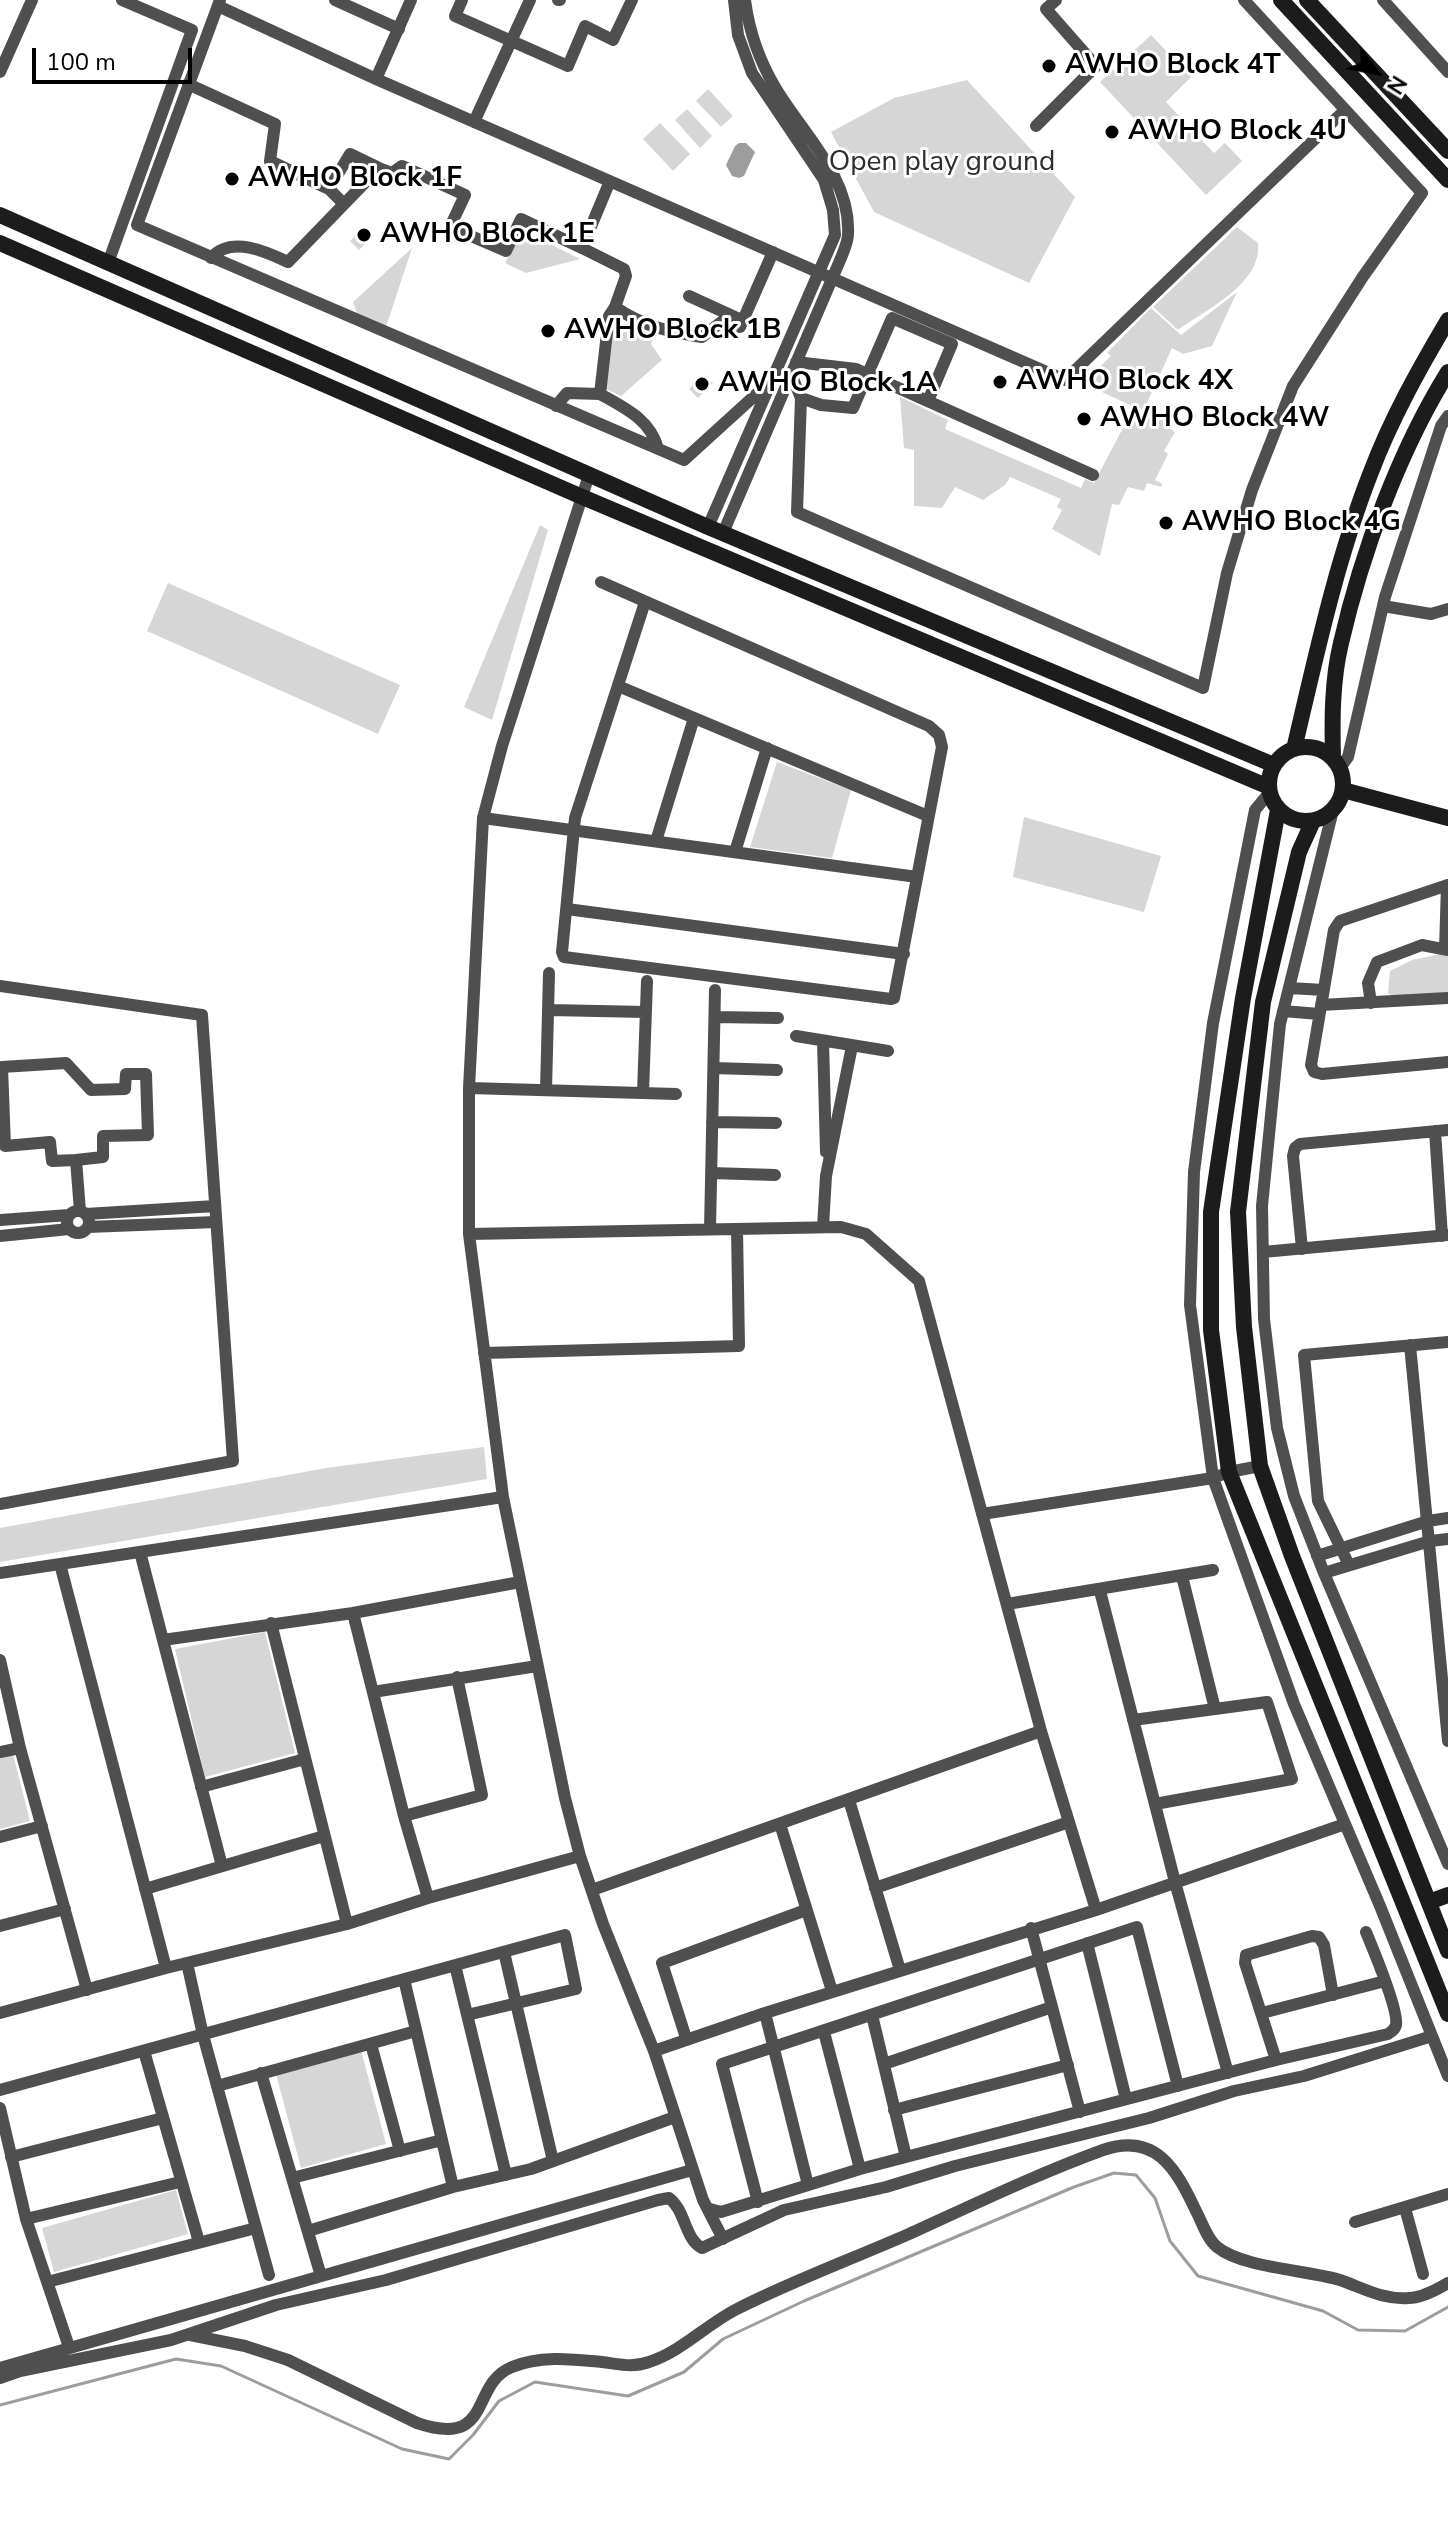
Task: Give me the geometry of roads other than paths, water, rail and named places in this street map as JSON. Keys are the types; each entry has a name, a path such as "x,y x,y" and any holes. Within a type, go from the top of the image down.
{"street":[{"path":"0,72 32,0"},
{"path":"108,263 192,30 122,0"},
{"path":"335,0 399,29"},
{"path":"376,79 411,0"},
{"path":"462,0 455,16 568,66 585,26 613,40 632,0"},
{"path":"474,122 530,0"},
{"path":"715,530 794,368 826,276 835,235 833,210 824,180 752,73 738,35 734,0"},
{"path":"715,530 772,380 848,235 844,201 836,178 774,86 754,45 745,0"},
{"path":"1036,126 1096,66 1046,9 1056,0"},
{"path":"794,368 801,398 797,512 1203,688 1227,573 1252,490 1293,386 1362,278 1422,193 1244,0"},
{"path":"1281,0 1448,180"},
{"path":"1307,0 1448,151"},
{"path":"1383,0 1446,66"},
{"path":"772,380 684,460 137,225 219,3 376,79 773,252 954,338"},
{"path":"188,84 275,124 270,161 329,189 344,204"},
{"path":"801,398 821,405 853,408 892,318 1065,380 1345,110"},
{"path":"329,189 350,154 392,173 402,166 465,195 450,227 506,251 521,219 624,269 626,276 609,316 600,394"},
{"path":"211,258 217,251 235,247 261,249 288,262 379,168"},
{"path":"582,248 610,181"},
{"path":"0,215 715,530 1274,765"},
{"path":"0,243 580,496 1269,790"},
{"path":"615,307 629,317 660,330 702,337 724,320 740,327 773,252"},
{"path":"689,296 744,321"},
{"path":"1294,749 1336,582 1370,473 1411,382 1448,320"},
{"path":"928,401 954,338"},
{"path":"794,368 856,369 1093,475"},
{"path":"1448,372 1392,485 1341,644 1332,707 1336,763 1343,790 1333,810 1283,1011 1262,1206 1264,1319 1277,1428 1294,1496 1448,1864"},
{"path":"556,406 567,393 600,394 647,425 658,449"},
{"path":"1336,763 1348,757 1383,606 1437,437 1448,416"},
{"path":"589,475 502,746 483,818 469,1088 469,1234 503,1497 580,1856 654,2051 703,2200 723,2239"},
{"path":"601,582 929,726 939,735 942,747 897,993 891,999 569,960 562,952 575,818 645,602"},
{"path":"1383,606 1431,614 1448,609"},
{"path":"618,686 928,816"},
{"path":"656,841 694,718"},
{"path":"1333,810 1313,821 1300,822 1288,818 1278,810 1269,790 1269,779 1274,765 1294,749 1308,747 1321,750 1336,763"},
{"path":"735,852 767,748"},
{"path":"1269,790 1255,810 1213,1023 1194,1172 1190,1305 1221,1475 1294,1704 1448,2076"},
{"path":"1343,790 1448,818"},
{"path":"1278,810 1243,998 1211,1212 1211,1330 1221,1475 1448,2014"},
{"path":"483,818 917,877"},
{"path":"1313,821 1299,852 1263,1002 1238,1212 1244,1327 1260,1466 1292,1556 1429,1902 1444,1932 1448,1951"},
{"path":"1371,1003 1368,983 1377,962 1422,945 1446,950 1447,885 1340,921 1334,930 1311,1065 1314,1072 1322,1074 1448,1062"},
{"path":"567,909 904,954"},
{"path":"546,1090 549,973"},
{"path":"643,1093 647,981"},
{"path":"0,986 202,1015 233,1461 0,1504"},
{"path":"1289,988 1324,990"},
{"path":"710,1229 715,990"},
{"path":"1283,1011 1448,998"},
{"path":"549,1010 646,1012"},
{"path":"715,1017 778,1018"},
{"path":"796,1036 888,1051"},
{"path":"823,1041 826,1176 823,1227"},
{"path":"826,1176 852,1046"},
{"path":"66,1063 91,1090 125,1089 126,1074 146,1074 148,1135 103,1136 103,1157 76,1160 52,1161 50,1142 5,1146 2,1067 66,1063"},
{"path":"714,1068 777,1070"},
{"path":"469,1088 676,1094"},
{"path":"712,1122 776,1123"},
{"path":"1263,1252 1302,1249 1445,1236 1441,1130 1300,1144 1295,1148 1293,1156 1302,1249"},
{"path":"0,1236 69,1229 80,1233 76,1160"},
{"path":"711,1173 775,1175"},
{"path":"0,1220 215,1206"},
{"path":"69,1229 67,1222 81,1216 216,1222"},
{"path":"469,1234 841,1227 866,1234 919,1281 1041,1731 1096,1910"},
{"path":"484,1353 739,1346 737,1229"},
{"path":"1349,1565 1318,1501 1304,1355 1448,1342"},
{"path":"1410,1345 1448,1741"},
{"path":"982,1514 1260,1466"},
{"path":"0,1573 503,1497"},
{"path":"1317,1556 1428,1521 1448,1518"},
{"path":"1324,1573 1430,1541 1448,1539"},
{"path":"140,1552 222,1866"},
{"path":"60,1564 166,1968"},
{"path":"1007,1604 1213,1570"},
{"path":"1182,1576 1215,1709"},
{"path":"163,1640 353,1613 520,1582"},
{"path":"1100,1591 1228,2073"},
{"path":"353,1613 428,1898"},
{"path":"271,1623 347,1924"},
{"path":"1,1666 20,1748 87,1990"},
{"path":"373,1692 537,1666"},
{"path":"404,1816 482,1795 457,1677"},
{"path":"1133,1720 1267,1702 1292,1779 1155,1804"},
{"path":"592,1890 1041,1731"},
{"path":"0,1752 20,1748"},
{"path":"201,1787 305,1759"},
{"path":"849,1800 900,1970"},
{"path":"875,1888 1069,1822"},
{"path":"780,1824 832,1991"},
{"path":"654,2051 832,1991 1096,1910 1345,1824"},
{"path":"0,1837 42,1826"},
{"path":"145,1889 324,1836"},
{"path":"0,2013 347,1924 580,1856"},
{"path":"1429,1902 1448,1895"},
{"path":"0,1926 65,1909"},
{"path":"686,2038 662,1963 806,1910"},
{"path":"758,2202 722,2064 1137,1927 1178,2086"},
{"path":"1031,1928 1080,2112"},
{"path":"710,2209 721,2212 860,2169 1276,2060 1388,2034 1395,2029 1397,2021 1366,1932"},
{"path":"0,2090 565,1935 576,1989 467,2015"},
{"path":"1276,2060 1245,1963 1246,1955 1312,1936 1319,1937 1324,1945 1333,1995"},
{"path":"1087,1943 1126,2099"},
{"path":"504,1952 553,2161"},
{"path":"187,1963 203,2035 269,2275"},
{"path":"455,1965 506,2175"},
{"path":"404,1979 453,2187"},
{"path":"1262,2013 1385,1981"},
{"path":"884,2064 1052,2007"},
{"path":"765,2013 808,2185"},
{"path":"872,2015 906,2157"},
{"path":"217,2086 416,2031"},
{"path":"824,2032 860,2169"},
{"path":"0,2378 187,2335 276,2305 386,2280 658,2200 669,2198 677,2204 694,2244 702,2248 784,2210 886,2187 967,2163 1149,2118 1234,2091 1304,2076 1432,2036"},
{"path":"371,2044 400,2151"},
{"path":"144,2051 199,2242"},
{"path":"894,2110 1068,2065"},
{"path":"261,2073 321,2276"},
{"path":"0,2108 26,2219 69,2347"},
{"path":"308,2231 453,2187 553,2161 675,2117"},
{"path":"11,2157 163,2118"},
{"path":"292,2178 442,2140"},
{"path":"187,2335 245,2346 288,2360 417,2423 435,2430 457,2429 472,2418 494,2379 509,2367 560,2359 633,2367 652,2361 737,2309 1020,2185 1105,2150 1131,2144 1154,2149 1191,2199 1216,2247 1238,2257 1339,2280 1379,2296 1411,2299 1448,2283"},
{"path":"0,2368 692,2170"},
{"path":"26,2219 180,2182"},
{"path":"1355,2222 1448,2194"},
{"path":"1405,2208 1423,2274"},
{"path":"47,2282 256,2228"}],"waterway":[{"path":"0,2405 176,2359 221,2366 402,2449 449,2459 473,2435 499,2401 535,2382 628,2396 684,2372 723,2339 804,2301 1114,2173 1136,2175 1155,2198 1170,2241 1198,2276 1323,2311 1358,2330 1405,2331 1448,2307"}],"place":[{"name":"AWHO Block 4T","path":"1049,66"},
{"name":"AWHO Block 4U","path":"1112,132"},
{"name":"AWHO Block 1F","path":"232,179"},
{"name":"AWHO Block 1E","path":"364,235"},
{"name":"AWHO Block 1B","path":"548,331"},
{"name":"AWHO Block 4X","path":"1000,382"},
{"name":"AWHO Block 1A","path":"702,384"},
{"name":"AWHO Block 4W","path":"1084,419"},
{"name":"AWHO Block 4G","path":"1166,523"}],"park label":[{"name":"Open play ground","path":"942,163"}]}
